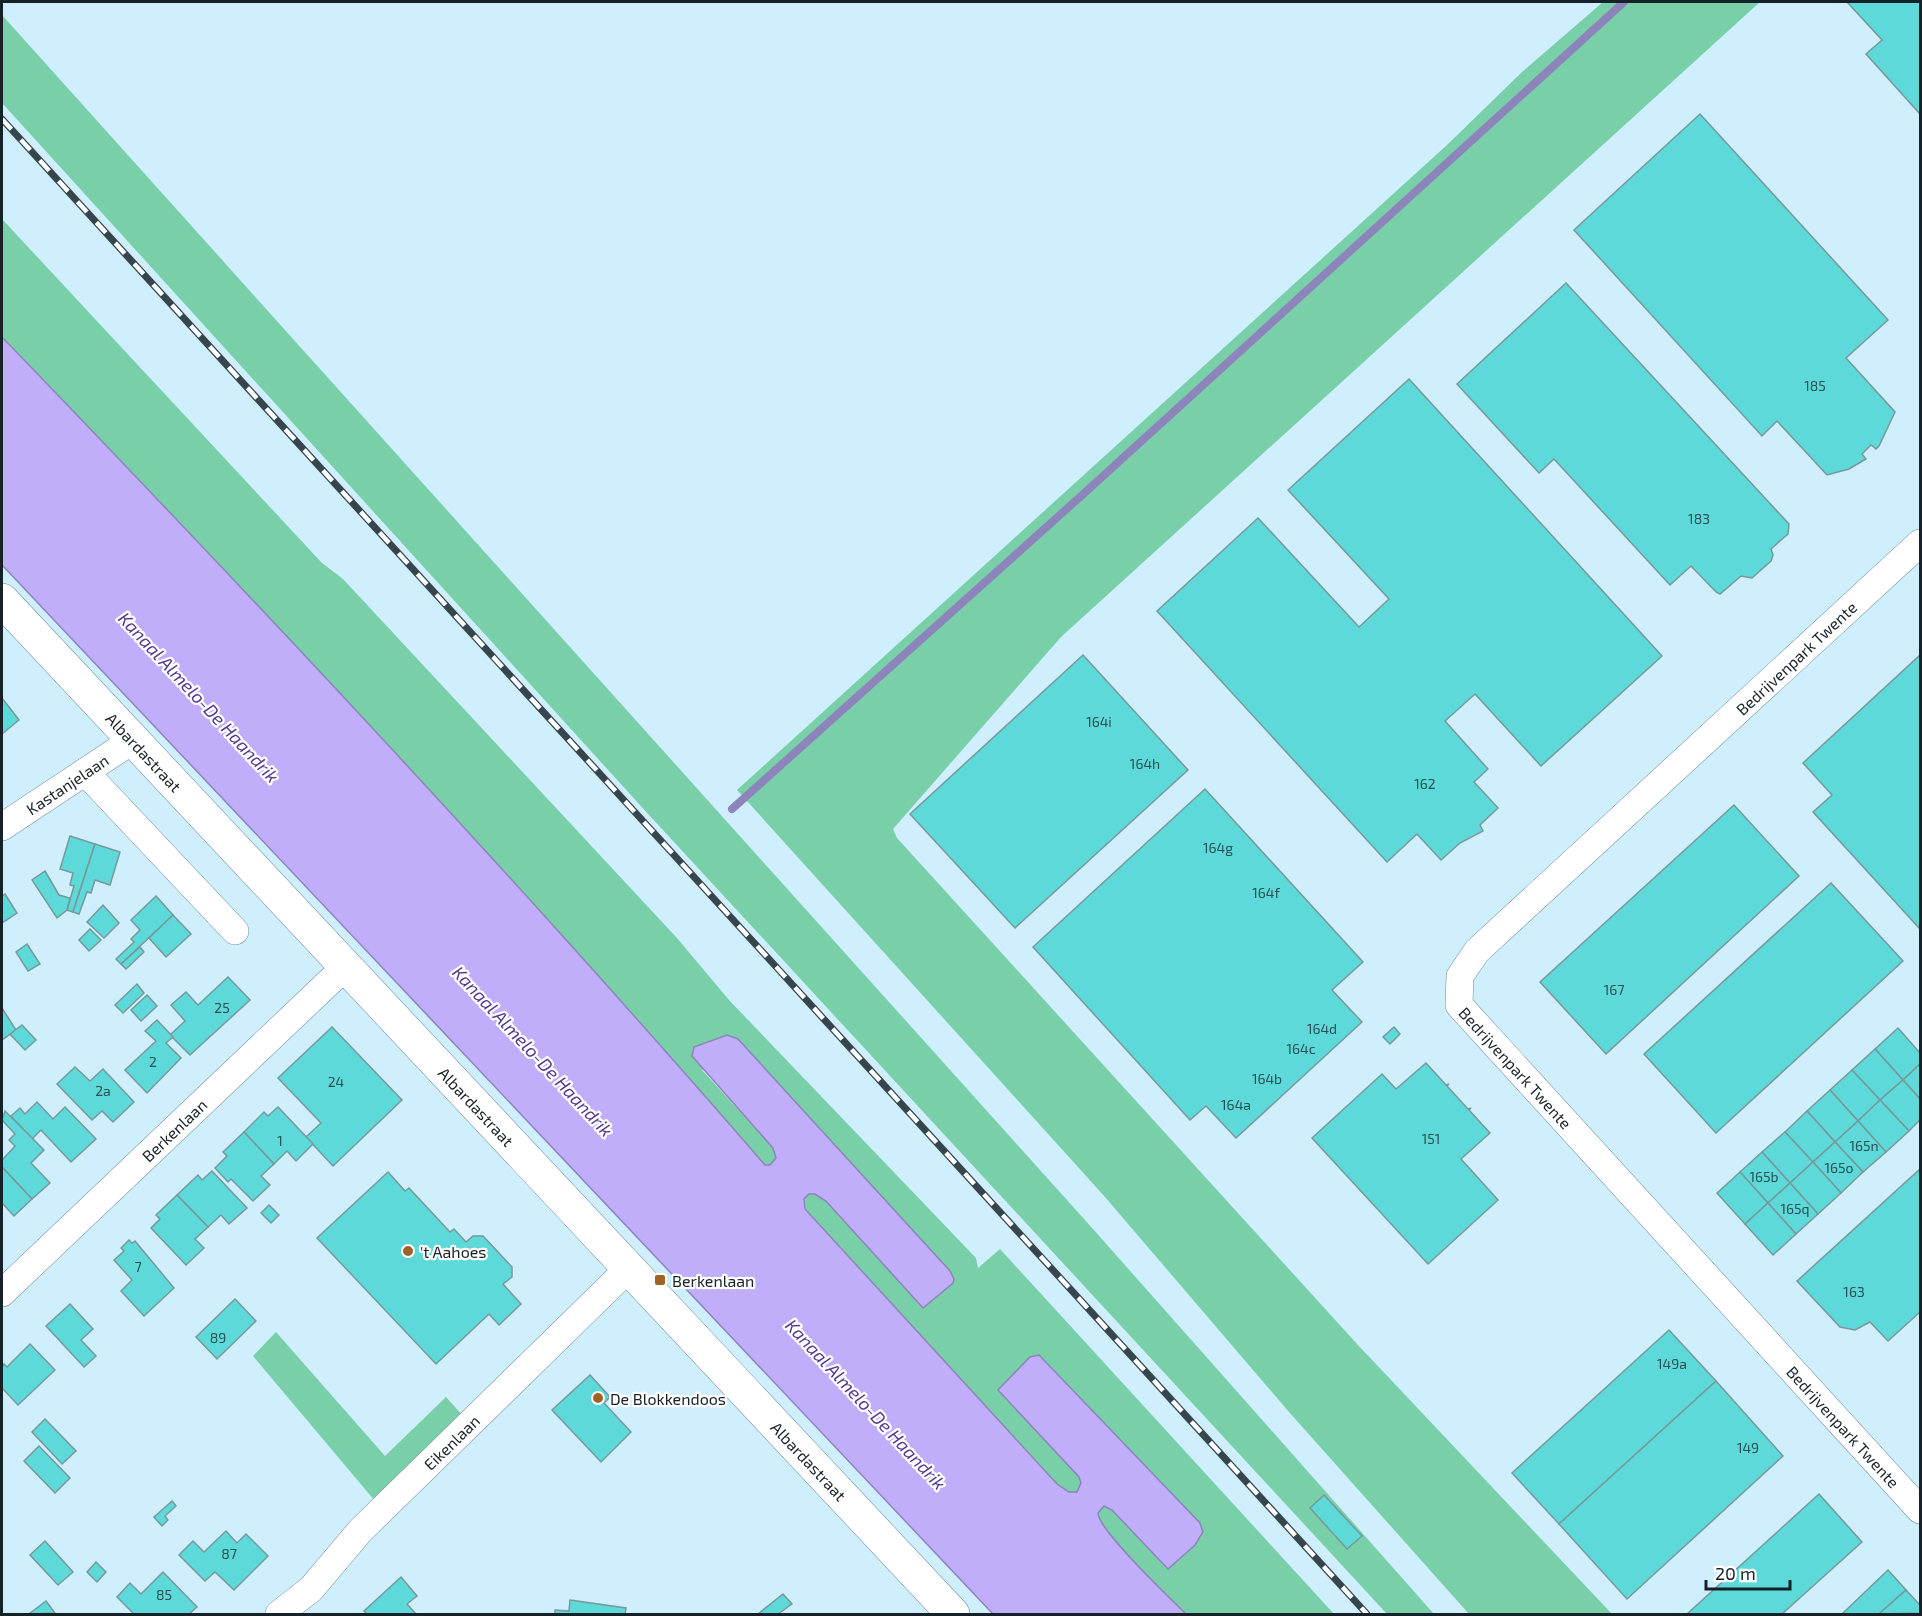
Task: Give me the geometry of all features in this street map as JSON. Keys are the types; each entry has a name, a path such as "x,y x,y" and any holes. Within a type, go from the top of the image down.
{"street":[{"name":"Bedrijvenpark Twente","path":"1920,543 1477,951 1460,975 1459,1005 1920,1510"},
{"name":"Albardastraat","path":"2,600 627,1270 953,1614"},
{"name":"Kastanjelaan","path":"2,827 133,740"},
{"path":"85,772 235,932"},
{"name":"Berkenlaan","path":"2,1293 345,967"},
{"name":"Eikenlaan","path":"279,1614 311,1589 360,1531 627,1270"}],"green space":[{"path":"1603,2 1760,2 1061,637 893,829 897,838 1358,1345 1612,1614 1469,1614 1289,1412 1105,1197 737,790 1447,145 1522,72"},
{"path":"2,15 1093,1229 1434,1614 1387,1614 649,815 2,103"},
{"path":"2,219 322,563 343,579 677,938 729,1000 976,1258 978,1268 1000,1249 1334,1614 1186,1614 1111,1536 1102,1525 1098,1514 1104,1506 1112,1510 1168,1569 1200,1523 1038,1355 1030,1357 1081,1483 1077,1492 1069,1493 1057,1484 805,1209 804,1199 809,1194 815,1194 826,1201 923,1308 950,1271 738,1039 702,1070 773,1148 777,1158 770,1165 765,1165 579,954 389,746 2,337"},
{"path":"276,1332 385,1456 446,1397 464,1417 375,1501 253,1356"}],"water":[{"name":"Kanaal Almelo-De Haandrik","path":"2,337 389,746 579,954 765,1165 770,1165 776,1158 773,1148 692,1056 694,1047 727,1035 738,1039 950,1271 954,1279 953,1283 923,1308 826,1201 815,1194 809,1194 804,1199 805,1209 1057,1484 1069,1492 1077,1492 1081,1483 1079,1477 998,1390 1030,1357 1039,1355 1200,1523 1203,1532 1195,1545 1168,1569 1112,1510 1104,1506 1098,1513 1101,1522 1122,1548 1186,1614 993,1614 2,565"}],"building":[{"path":"1847,2 1920,2 1920,114 1866,54 1882,40"},
{"path":"1700,114 1888,320 1846,358 1895,412 1879,446 1876,449 1871,445 1862,454 1866,459 1849,469 1827,475 1777,421 1762,436 1574,230"},
{"path":"1566,283 1789,524 1788,534 1771,549 1773,555 1771,561 1752,578 1741,576 1720,594 1691,566 1670,585 1554,459 1539,473 1457,384"},
{"path":"1409,379 1662,656 1541,766 1475,694 1445,721 1488,769 1474,782 1498,808 1480,825 1483,831 1460,843 1441,860 1417,834 1387,862 1157,611 1258,518 1359,627 1389,599 1288,490"},
{"path":"1083,655 1188,770 1015,928 910,814"},
{"path":"1920,655 1920,929 1813,812 1832,795 1803,763"},
{"path":"2,698 19,720 2,734"},
{"path":"1205,789 1363,962 1332,990 1362,1022 1236,1138 1206,1106 1190,1120 1033,947"},
{"path":"1734,805 1799,876 1606,1054 1540,982"},
{"path":"70,836 95,844 73,912 67,910 74,886 70,885 73,873 60,869"},
{"path":"95,844 120,852 110,885 95,880 91,893 87,892 79,914 73,912"},
{"path":"45,871 59,895 70,898 67,910 57,918 32,880"},
{"path":"1831,883 1903,961 1716,1133 1644,1054"},
{"path":"5,894 17,913 2,923 2,896"},
{"path":"156,896 173,915 121,964 116,959 134,942 131,939 140,930 131,920"},
{"path":"103,905 119,923 104,938 87,922"},
{"path":"173,915 191,934 166,957 149,938"},
{"path":"90,929 101,940 89,951 79,940"},
{"path":"27,944 40,964 28,971 16,952"},
{"path":"140,947 144,952 126,969 121,964"},
{"path":"228,977 250,1000 190,1055 170,1035 185,1021 171,1005 186,992 198,1005"},
{"path":"137,984 144,993 123,1013 115,1005"},
{"path":"147,995 157,1006 141,1021 131,1010"},
{"path":"2,1008 16,1030 2,1040"},
{"path":"157,1020 173,1037 166,1043 181,1058 147,1093 125,1070 156,1041 145,1031"},
{"path":"22,1025 36,1040 25,1050 10,1034"},
{"path":"332,1027 402,1100 333,1166 306,1137 321,1123 278,1078"},
{"path":"1394,1027 1400,1034 1390,1044 1383,1037"},
{"path":"1898,1028 1920,1053 1920,1064 1903,1080 1875,1049"},
{"path":"1875,1049 1903,1080 1880,1100 1852,1070"},
{"path":"1426,1063 1446,1085 1449,1084 1447,1086 1468,1109 1471,1108 1469,1110 1490,1133 1461,1159 1498,1200 1428,1264 1312,1138 1382,1074 1396,1089"},
{"path":"1920,1064 1920,1099 1903,1080"},
{"path":"75,1067 90,1081 103,1069 134,1102 113,1122 102,1111 92,1120 57,1084"},
{"path":"1852,1070 1880,1100 1858,1121 1830,1090"},
{"path":"1903,1080 1920,1099 1920,1120 1909,1131 1880,1100"},
{"path":"1830,1090 1858,1121 1835,1142 1807,1111"},
{"path":"1880,1100 1909,1131 1886,1152 1858,1121"},
{"path":"37,1102 53,1119 65,1107 96,1139 71,1162 41,1130 32,1139 11,1116 20,1108 25,1114"},
{"path":"278,1107 313,1144 296,1161 287,1151 274,1164 244,1132 264,1112 268,1116"},
{"path":"5,1111 44,1150 31,1163 50,1183 32,1199 2,1167 2,1160 15,1146 9,1140 15,1134 2,1120"},
{"path":"1807,1111 1835,1142 1813,1162 1785,1132"},
{"path":"1858,1121 1886,1152 1863,1172 1835,1142"},
{"path":"244,1132 274,1164 261,1176 270,1185 253,1201 231,1179 228,1182 215,1168 227,1156 223,1152"},
{"path":"1785,1132 1813,1162 1790,1183 1762,1152"},
{"path":"1835,1142 1863,1172 1841,1193 1813,1162"},
{"path":"1762,1152 1790,1183 1768,1203 1740,1172"},
{"path":"1813,1162 1841,1193 1818,1214 1790,1183"},
{"path":"2,1167 32,1199 14,1216 2,1203"},
{"path":"1920,1169 1920,1312 1888,1341 1870,1322 1855,1330 1840,1327 1797,1281"},
{"path":"212,1171 247,1208 229,1224 221,1215 208,1227 177,1195 198,1175 202,1180"},
{"path":"388,1172 405,1191 409,1188 450,1232 454,1229 466,1242 473,1236 483,1236 512,1267 512,1277 503,1284 521,1304 499,1325 489,1314 436,1364 317,1238"},
{"path":"1740,1172 1768,1203 1745,1224 1717,1193"},
{"path":"1790,1183 1818,1214 1796,1234 1768,1203"},
{"path":"177,1195 208,1227 195,1239 204,1248 186,1265 151,1228 160,1219 156,1215"},
{"path":"1768,1203 1796,1234 1773,1255 1745,1224"},
{"path":"269,1205 279,1215 271,1223 261,1213"},
{"path":"129,1240 132,1243 135,1241 174,1288 144,1316 121,1291 132,1280 114,1260 124,1251 121,1248"},
{"path":"235,1299 256,1321 217,1359 196,1337"},
{"path":"70,1304 93,1329 81,1340 96,1356 84,1367 46,1326"},
{"path":"1669,1330 1716,1381 1559,1524 1512,1473"},
{"path":"30,1344 55,1370 18,1405 2,1388 2,1367 4,1364 7,1367"},
{"path":"590,1375 610,1397 604,1403 631,1432 601,1462 552,1410"},
{"path":"1716,1381 1783,1456 1627,1599 1559,1524"},
{"path":"45,1419 76,1451 62,1464 32,1432"},
{"path":"39,1446 70,1478 55,1493 24,1461"},
{"path":"1819,1494 1862,1542 1782,1614 1687,1614"},
{"path":"1324,1495 1362,1536 1347,1549 1310,1508"},
{"path":"172,1501 176,1506 165,1516 168,1520 162,1526 154,1517"},
{"path":"226,1531 237,1543 246,1534 268,1556 234,1590 215,1572 205,1581 179,1555 193,1541 204,1552"},
{"path":"45,1541 73,1572 58,1585 30,1555"},
{"path":"96,1562 106,1572 97,1582 87,1572"},
{"path":"1888,1570 1906,1590 1879,1614 1842,1614"},
{"path":"163,1572 197,1607 189,1614 134,1614 117,1597 130,1583 141,1594"},
{"path":"401,1577 417,1596 407,1604 416,1614 367,1614 364,1611"},
{"path":"1906,1590 1920,1605 1920,1613 1879,1614"},
{"path":"783,1594 792,1604 778,1614 758,1614"},
{"path":"570,1600 626,1608 625,1614 555,1614 555,1610 569,1611"},
{"path":"46,1601 55,1613 29,1614"}],"waterway":[{"path":"732,809 1080,497 1624,2"}],"railway":[{"path":"2,119 1367,1614"}],"place":[{"name":"'t Aahoes","path":"408,1251"},
{"name":"Berkenlaan","path":"660,1280"},
{"name":"De Blokkendoos","path":"598,1398"}]}
